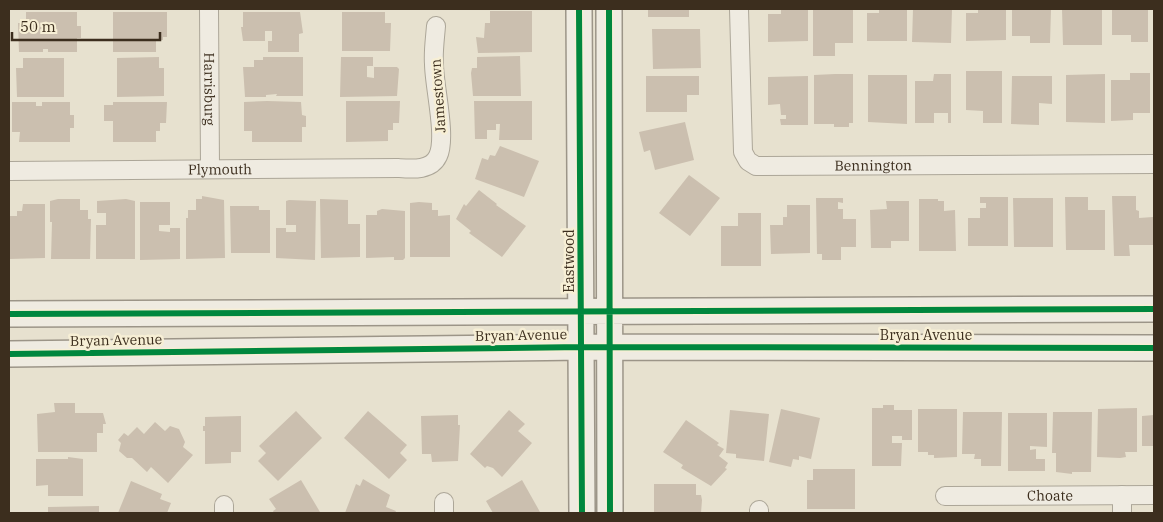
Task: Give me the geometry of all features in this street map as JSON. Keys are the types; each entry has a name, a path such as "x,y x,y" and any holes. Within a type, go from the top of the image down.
{"main road":[{"name":"Eastwood","path":"579,9 583,347 582,513"},
{"path":"609,9 610,513"},
{"name":"Bryan Avenue","path":"9,314 1154,309"},
{"name":"Bryan Avenue","path":"9,354 583,347 1154,348"}],"street":[{"name":"Harrisburg","path":"209,9 210,169"},
{"name":"Bennington","path":"739,9 743,152 748,161 756,166 1154,164"},
{"name":"Jamestown","path":"432,164 439,155 441,140 434,64 436,26"},
{"name":"Plymouth","path":"9,170 398,168 417,170 432,164"},
{"path":"1122,495 1122,513"},
{"name":"Choate","path":"945,496 1154,495"}],"building":[{"path":"648,9 689,9 689,17 648,17"},
{"path":"781,9 808,9 808,41 768,42 768,14 781,14"},
{"path":"813,9 853,9 853,43 835,43 835,56 813,56"},
{"path":"879,9 907,9 907,41 867,41 867,13 879,13"},
{"path":"913,9 952,9 951,43 912,42"},
{"path":"978,9 1006,9 1006,40 966,41 966,13 978,13"},
{"path":"1012,9 1051,9 1050,43 1030,43 1030,36 1012,36"},
{"path":"1062,9 1102,9 1102,45 1063,45"},
{"path":"1112,9 1148,9 1148,42 1131,42 1131,35 1112,35"},
{"path":"490,11 532,11 532,52 478,53 476,37 484,38 485,23 490,23"},
{"path":"26,12 77,12 77,26 81,26 81,38 77,38 77,52 48,52 48,49 43,49 43,52 19,52 18,23 26,23"},
{"path":"113,12 167,12 167,37 163,37 163,40 156,40 156,52 113,52"},
{"path":"243,12 300,12 303,33 299,34 299,52 268,52 268,41 272,41 272,31 265,31 265,41 243,41 241,27 243,27"},
{"path":"342,12 385,12 385,23 391,23 390,51 342,51"},
{"path":"652,29 700,29 701,68 653,69"},
{"path":"520,56 521,96 473,96 471,73 472,68 477,68 477,57"},
{"path":"159,57 159,68 164,68 164,96 117,97 117,58"},
{"path":"263,57 303,57 303,96 276,96 277,94 266,95 266,97 245,97 243,67 254,67 254,60 263,60"},
{"path":"341,57 373,57 373,66 367,66 367,77 374,78 374,67 397,67 399,69 397,96 340,97"},
{"path":"23,58 64,58 64,97 17,97 16,68 23,68"},
{"path":"966,71 1002,71 1002,123 983,123 983,111 966,110"},
{"path":"1130,73 1150,73 1150,113 1133,113 1133,120 1111,121 1111,80 1130,80"},
{"path":"853,74 853,123 849,123 849,127 834,127 834,124 814,124 814,75"},
{"path":"934,74 951,74 951,123 948,123 948,113 934,113 934,123 915,123 915,81 933,81"},
{"path":"1105,74 1105,123 1066,122 1066,75"},
{"path":"868,75 907,75 907,124 868,122"},
{"path":"646,76 699,76 699,95 687,95 687,112 646,112"},
{"path":"808,76 808,125 781,125 780,119 786,119 786,115 781,115 780,104 768,105 768,77"},
{"path":"1012,76 1052,76 1052,104 1039,103 1039,125 1011,124"},
{"path":"346,101 400,101 399,123 393,123 393,130 388,130 388,141 346,142"},
{"path":"474,101 532,101 532,140 499,140 500,124 496,124 496,130 487,130 487,139 475,139"},
{"path":"12,102 36,102 36,106 42,106 42,102 70,102 70,115 74,115 74,128 70,128 70,142 19,142 20,132 12,132"},
{"path":"113,102 167,102 166,123 160,123 160,131 156,131 156,142 113,142 113,121 104,121 104,105 113,105"},
{"path":"244,102 301,102 302,115 306,116 306,127 302,127 302,142 252,142 252,131 244,131"},
{"path":"685,122 694,160 655,170 650,150 644,152 639,132"},
{"path":"500,146 539,161 524,197 475,179 482,158 488,160 490,155 495,156"},
{"path":"689,175 720,198 690,236 659,213"},
{"path":"479,190 496,205 526,226 502,257 469,233 471,231 456,219 464,204 466,206"},
{"path":"202,196 224,200 225,258 186,259 186,218 188,218 188,210 196,210 196,199 202,199"},
{"path":"1112,196 1136,196 1136,210 1139,211 1139,218 1153,217 1153,245 1129,245 1130,256 1114,256"},
{"path":"980,197 1008,197 1008,246 968,246 968,218 980,218 980,208 986,208 986,203 980,203"},
{"path":"1065,197 1088,197 1088,210 1105,210 1105,250 1066,250"},
{"path":"816,198 843,198 843,203 838,202 838,209 843,209 843,219 856,219 856,247 841,247 841,260 822,260 822,254 817,254"},
{"path":"1013,198 1053,198 1053,247 1014,247"},
{"path":"80,199 80,210 88,210 88,219 91,219 90,259 51,259 52,222 50,222 50,201"},
{"path":"126,199 135,201 135,259 96,259 96,225 106,225 106,213 97,213 97,201"},
{"path":"320,199 348,200 348,224 360,224 360,257 321,258"},
{"path":"919,199 938,199 938,201 944,201 944,211 955,210 956,251 919,251"},
{"path":"286,201 316,201 315,260 276,258 276,228 286,228 286,232 296,232 296,225 286,225"},
{"path":"886,201 909,201 909,241 891,241 891,248 871,248 870,210 887,209"},
{"path":"140,202 170,202 170,225 159,225 159,231 170,232 170,228 180,228 180,259 140,260"},
{"path":"410,203 432,203 432,210 438,210 438,216 450,215 450,257 410,257"},
{"path":"23,204 45,204 45,258 9,259 9,216 17,216 17,211 22,211"},
{"path":"787,205 810,205 810,253 771,254 770,225 783,225 783,217 787,217"},
{"path":"230,206 259,206 259,210 270,210 270,253 231,253"},
{"path":"382,209 405,211 405,258 403,260 394,260 394,257 366,258 366,215 377,215 377,211"},
{"path":"738,213 761,213 761,266 721,266 721,226 738,226"},
{"path":"54,403 75,403 75,413 103,413 106,424 103,424 103,433 97,433 97,452 38,452 37,414 55,412"},
{"path":"883,405 894,405 894,410 912,410 912,440 902,440 902,436 892,436 892,443 902,443 901,466 872,466 872,408 883,408"},
{"path":"1137,408 1137,452 1125,452 1126,457 1120,458 1097,457 1098,409"},
{"path":"781,409 820,418 811,459 799,456 799,460 793,459 791,467 769,462"},
{"path":"918,409 957,409 957,457 934,458 934,455 928,455 928,452 918,452"},
{"path":"509,410 525,424 518,431 532,443 502,477 493,468 487,466 485,468 470,454"},
{"path":"730,410 769,414 764,461 736,458 736,454 726,453"},
{"path":"296,411 322,438 278,481 258,461 266,453 259,446"},
{"path":"368,411 407,445 400,453 407,460 389,479 344,438"},
{"path":"963,412 1002,412 1001,466 981,466 981,459 974,459 975,454 962,454"},
{"path":"1053,412 1092,412 1091,472 1072,472 1072,474 1056,472 1056,453 1052,453"},
{"path":"1008,413 1047,413 1047,447 1030,446 1030,450 1036,449 1036,459 1045,459 1045,471 1008,471"},
{"path":"458,415 458,425 460,425 458,461 432,462 431,454 422,454 421,416"},
{"path":"1154,415 1153,446 1142,446 1142,416"},
{"path":"241,416 241,452 231,452 231,463 205,464 205,431 203,431 203,426 205,426 205,417"},
{"path":"686,420 719,443 717,445 724,449 719,456 728,463 725,468 727,469 711,486 681,468 683,465 663,452"},
{"path":"155,422 165,431 170,426 179,429 185,442 183,447 193,455 168,483 151,467 147,472 132,458 127,458 119,451 121,443 118,440 124,433 128,436 137,427 144,434"},
{"path":"68,457 83,459 83,496 48,496 48,485 36,486 36,459 68,459"},
{"path":"813,469 855,469 855,509 807,509 807,480 813,480"},
{"path":"363,479 390,495 386,507 396,511 395,513 345,513 356,484 360,486"},
{"path":"301,480 320,512 274,513 273,511 276,509 269,499"},
{"path":"522,480 540,512 493,513 486,501"},
{"path":"131,481 162,494 160,499 171,503 167,513 118,513"},
{"path":"654,484 696,484 696,495 701,495 702,500 701,513 654,513"},
{"path":"99,506 99,513 48,513 48,507"}],"cycle path":[{"path":"579,9 582,513"},
{"path":"609,9 610,513"},
{"path":"9,314 1154,309"},
{"path":"9,354 583,347 1154,348"}]}
